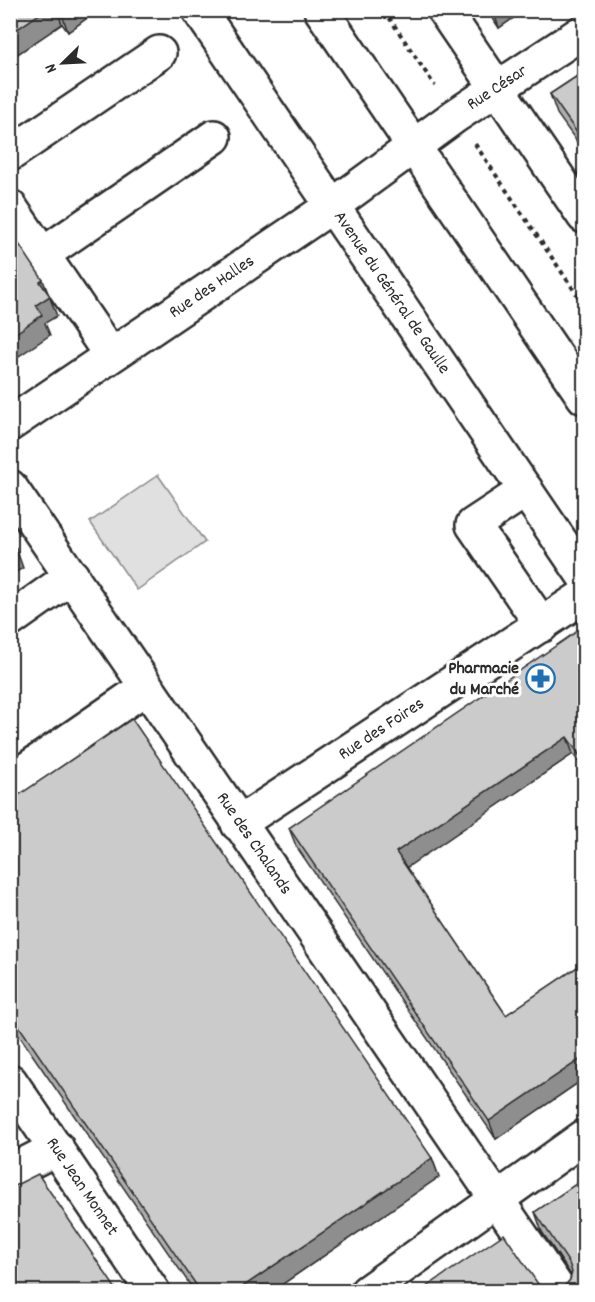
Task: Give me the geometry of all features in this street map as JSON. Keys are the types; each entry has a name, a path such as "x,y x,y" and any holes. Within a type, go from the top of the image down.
{"street":[{"name":"Avenue du Général de Gaulle","path":"199,10 585,576"},
{"path":"321,10 585,397"},
{"path":"444,10 585,216"},
{"name":"Rue César","path":"413,146 585,31"},
{"path":"10,154 159,53"},
{"path":"42,255 214,137"},
{"name":"Rue des Halles","path":"10,424 110,354 332,206 413,146"},
{"path":"10,207 110,354"},
{"name":"Rue des Chalands","path":"10,487 72,576 145,688 560,1292"},
{"path":"526,490 473,525 542,625"},
{"path":"10,620 72,576"},
{"name":"Rue des Foires","path":"238,824 585,596"},
{"path":"10,781 145,688"},
{"name":"Rue Jean Monnet","path":"10,1081 153,1292"},
{"path":"367,1292 585,1137"},
{"path":"10,1172 57,1148"}],"path":[{"path":"384,10 585,304"}],"shaded area":[{"path":"158,475 205,542 137,590 90,522"}],"building":[{"path":"10,10 45,10 10,34"},
{"path":"585,71 585,144 550,94"},
{"path":"13,235 43,280 40,282 50,296 36,305 42,315 10,337 10,237"},
{"path":"10,540 16,548 10,552"},
{"path":"582,628 585,631 585,763 567,737 396,852 506,1015 585,962 585,1056 489,1121 289,828"},
{"path":"132,719 432,1158 235,1292 201,1292 10,1013 10,801"},
{"path":"38,1174 118,1292 10,1292 10,1188"},
{"path":"585,1178 585,1285 576,1292 419,1292 504,1234 538,1284 544,1289 554,1291 563,1288 570,1280 572,1272 569,1263 535,1212"}],"place":[{"name":"Pharmacie du Marché","path":"540,679"}]}
